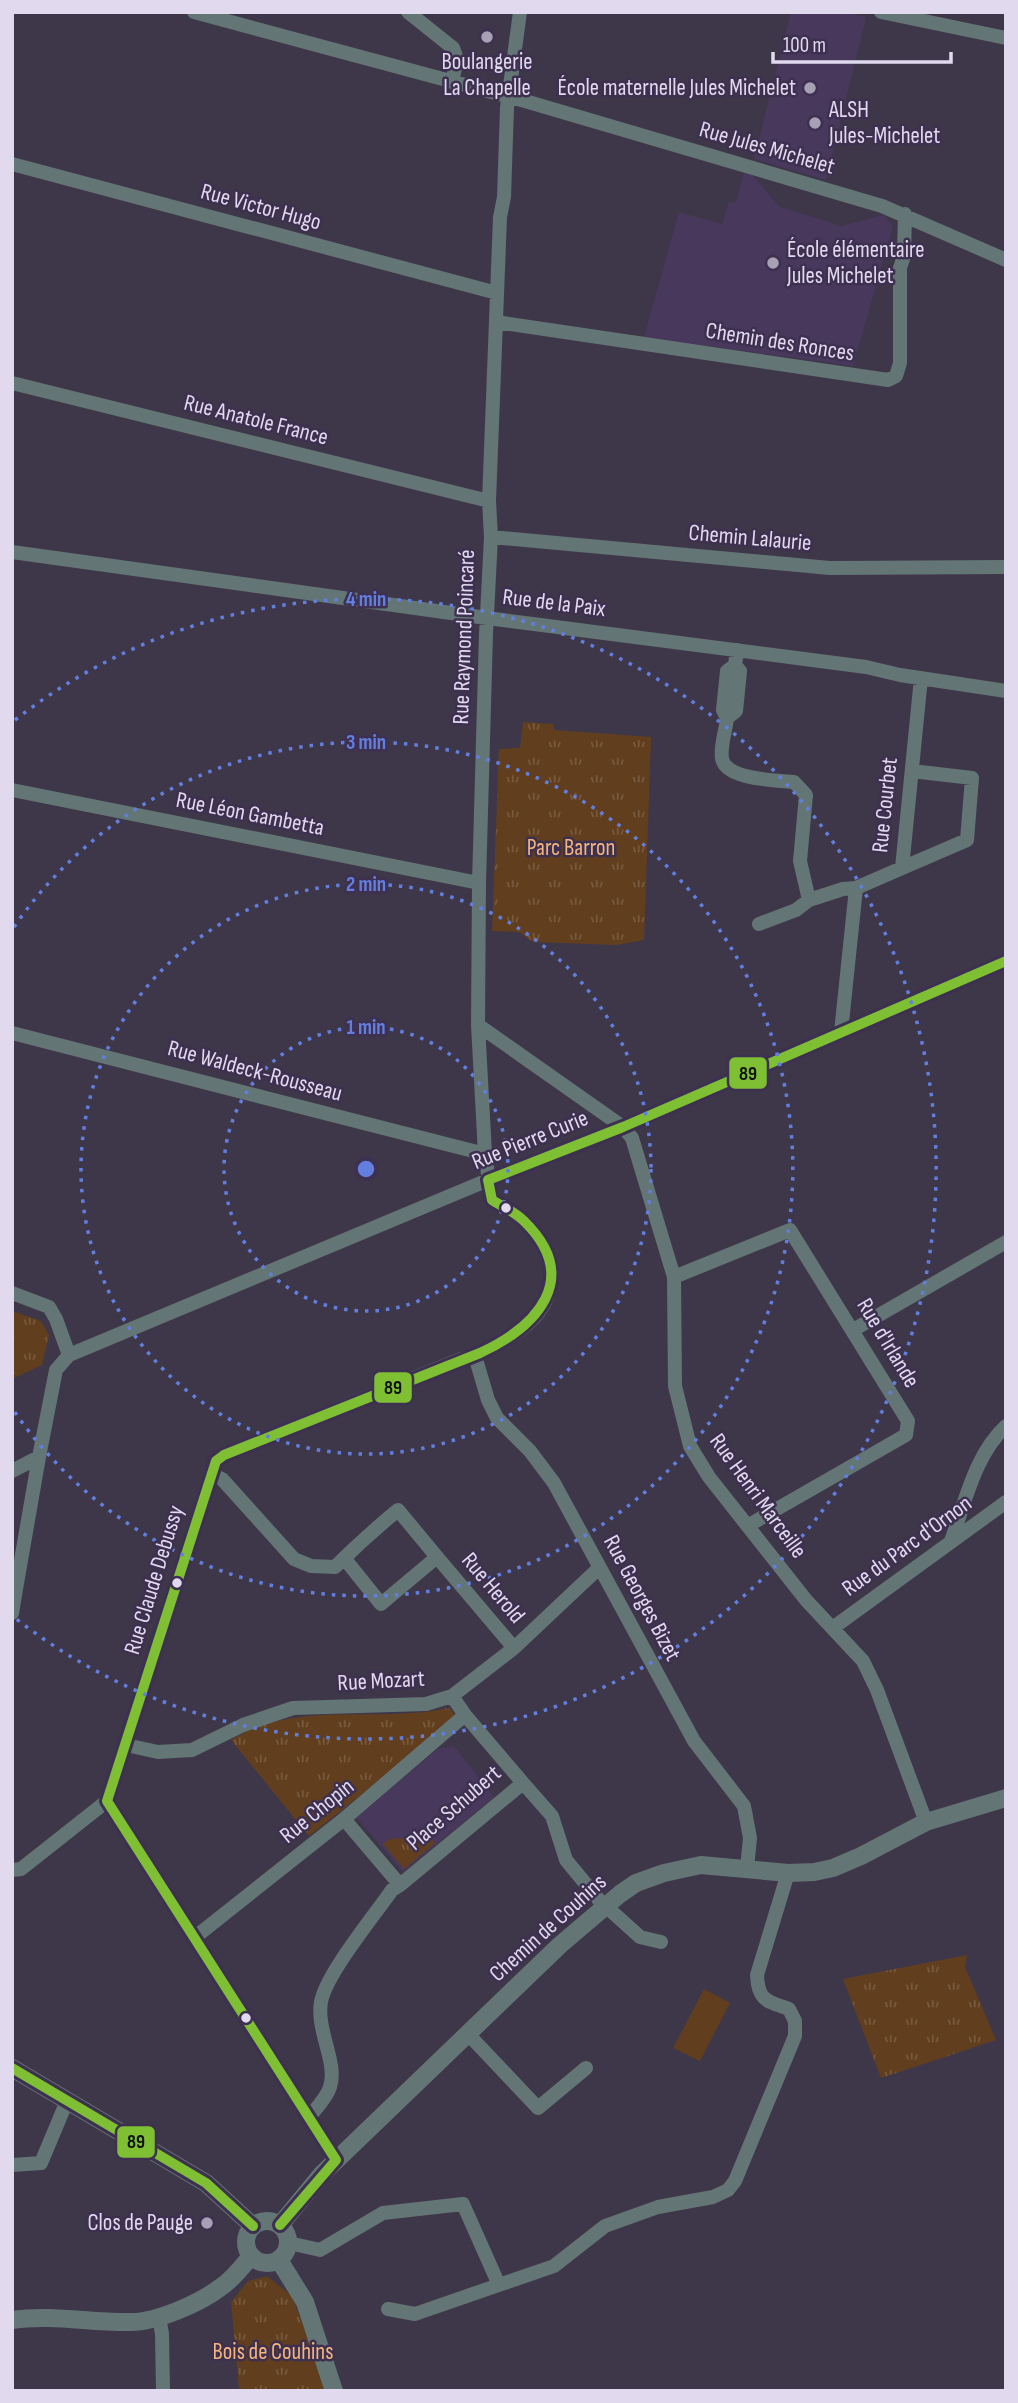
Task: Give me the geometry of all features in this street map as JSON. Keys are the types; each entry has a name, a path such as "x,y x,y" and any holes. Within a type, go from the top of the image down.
{"street":[{"name":"Rue Jules Michelet","path":"194,12 509,97 783,176 905,214 1006,260"},
{"path":"408,12 453,48 457,60 452,82"},
{"name":"Rue Raymond Poincaré","path":"488,1180 478,1025 479,883 491,537 489,501 497,293 509,97 520,12"},
{"path":"881,12 1006,38"},
{"name":"Rue Victor Hugo","path":"12,164 497,293"},
{"name":"Chemin des Ronces","path":"496,322 888,380 895,376 900,363 901,268 904,256 905,214"},
{"name":"Rue Anatole France","path":"12,383 489,501"},
{"name":"Chemin Lalaurie","path":"491,537 830,568 1006,567"},
{"name":"Rue de la Paix","path":"12,552 487,618 736,658 866,667 1006,691"},
{"path":"736,658 740,671 736,711 727,718 722,759 728,769 742,776 794,782 806,795 800,861 809,900"},
{"name":"Rue Courbet","path":"759,924 796,910 809,900 843,889 856,888 902,868 921,678"},
{"path":"902,868 967,840 972,778 912,771"},
{"name":"Rue Léon Gambetta","path":"12,790 479,883"},
{"path":"841,1032 856,888"},
{"name":"Rue Pierre Curie","path":"39,1457 56,1370 69,1355 488,1180 623,1127 1006,961"},
{"path":"478,1025 623,1127"},
{"name":"Rue Waldeck-Rousseau","path":"12,1033 485,1154"},
{"name":"Rue Henri Marceille","path":"623,1127 632,1138 674,1277 675,1386 691,1446 709,1477 806,1600 863,1661 926,1822"},
{"name":"Rue Claude Debussy","path":"107,1801 216,1461 224,1455 461,1359 475,1356 521,1330 537,1316 549,1298 549,1258 538,1237 522,1219 492,1200 488,1180"},
{"name":"Rue d'Irlande","path":"674,1277 790,1230 908,1421 906,1435 748,1525"},
{"path":"853,1330 1006,1242"},
{"path":"12,1293 49,1307 69,1355"},
{"name":"Rue Georges Bizet","path":"475,1356 491,1409 530,1451 554,1483 694,1741 744,1806 750,1838 747,1868"},
{"path":"951,1541 981,1459 993,1438 1006,1426"},
{"path":"12,1471 39,1457"},
{"path":"12,1613 39,1457"},
{"path":"211,1474 222,1479 294,1559 311,1566 335,1567 344,1558 381,1604 437,1557"},
{"name":"Rue du Parc d'Ornon","path":"834,1627 1006,1502"},
{"name":"Rue Herold","path":"344,1558 398,1510 514,1648"},
{"name":"Rue Mozart","path":"126,1745 159,1752 192,1750 243,1725 293,1708 426,1704 452,1696 514,1648 599,1568"},
{"name":"Place Schubert","path":"344,1819 400,1885 523,1783 452,1696"},
{"name":"Rue Chopin","path":"194,1938 344,1819 465,1715"},
{"path":"523,1783 552,1816 566,1860 599,1900 640,1937 661,1942"},
{"name":"Chemin de Couhins","path":"280,2225 322,2174 560,1945 636,1883 664,1873 701,1865 788,1873 814,1872 841,1866 926,1822 1006,1798"},
{"path":"12,1870 21,1869 107,1801 336,2161"},
{"path":"388,2309 415,2314 554,2266 605,2226 658,2207 713,2197 728,2190 735,2181 795,2036 795,2021 789,2009 765,2001 758,1990 757,1975 788,1873"},
{"path":"309,2117 330,2087 328,2054 319,2024 321,2001 328,1982 392,1890 400,1885"},
{"path":"468,2034 538,2108 586,2068"},
{"path":"12,2068 206,2183 253,2226"},
{"path":"12,2165 41,2163 67,2101"},
{"path":"289,2243 320,2250 383,2213 463,2204 499,2285"},
{"path":"267,2221 280,2225 288,2236 289,2243 284,2256 266,2264 251,2256 246,2240 253,2226 267,2221"},
{"path":"12,2320 52,2318 131,2322 159,2317 216,2291 229,2281 251,2256"},
{"path":"279,2260 305,2302 334,2391"},
{"path":"159,2317 163,2391"}],"shaded area":[{"name":"École maternelle Jules Michelet","path":"791,12 844,12 866,17 826,180 754,159"},
{"name":"École élémentaire Jules Michelet","path":"744,172 752,175 780,207 842,226 883,215 893,226 853,366 644,337 679,212 722,224 729,201 736,203"},
{"path":"454,1746 494,1797 403,1872 356,1817 438,1749"}],"green space":[{"name":"Parc Barron","path":"523,722 553,724 554,730 651,737 644,940 616,945 533,942 519,932 492,931 499,749 520,748"},
{"path":"12,1311 41,1321 49,1335 42,1365 12,1379"},
{"path":"449,1708 458,1718 309,1836 231,1740 282,1720"},
{"path":"429,1837 435,1843 404,1869 383,1844 389,1839"},
{"path":"967,1955 965,1967 996,2040 881,2078 843,1979"},
{"path":"704,1989 730,2003 700,2061 673,2048"},
{"name":"Bois de Couhins","path":"267,2276 292,2296 328,2391 239,2389 231,2302 248,2281"}],"transit line":[{"name":"89","path":"488,1180 623,1127 1006,961"},
{"name":"89","path":"336,2160 107,1801 216,1461 224,1455 480,1353 520,1329 546,1298 551,1281 550,1262 541,1242 524,1221 492,1200 488,1180"},
{"name":"89","path":"12,2068 206,2183 253,2226"},
{"name":"89","path":"280,2225 336,2160"}],"place":[{"name":"Boulangerie La Chapelle","path":"487,37"},
{"name":"École maternelle Jules Michelet","path":"810,88"},
{"name":"ALSH Jules-Michelet","path":"815,123"},
{"name":"École élémentaire Jules Michelet","path":"773,263"},
{"name":"Clos de Pauge","path":"207,2223"}]}
